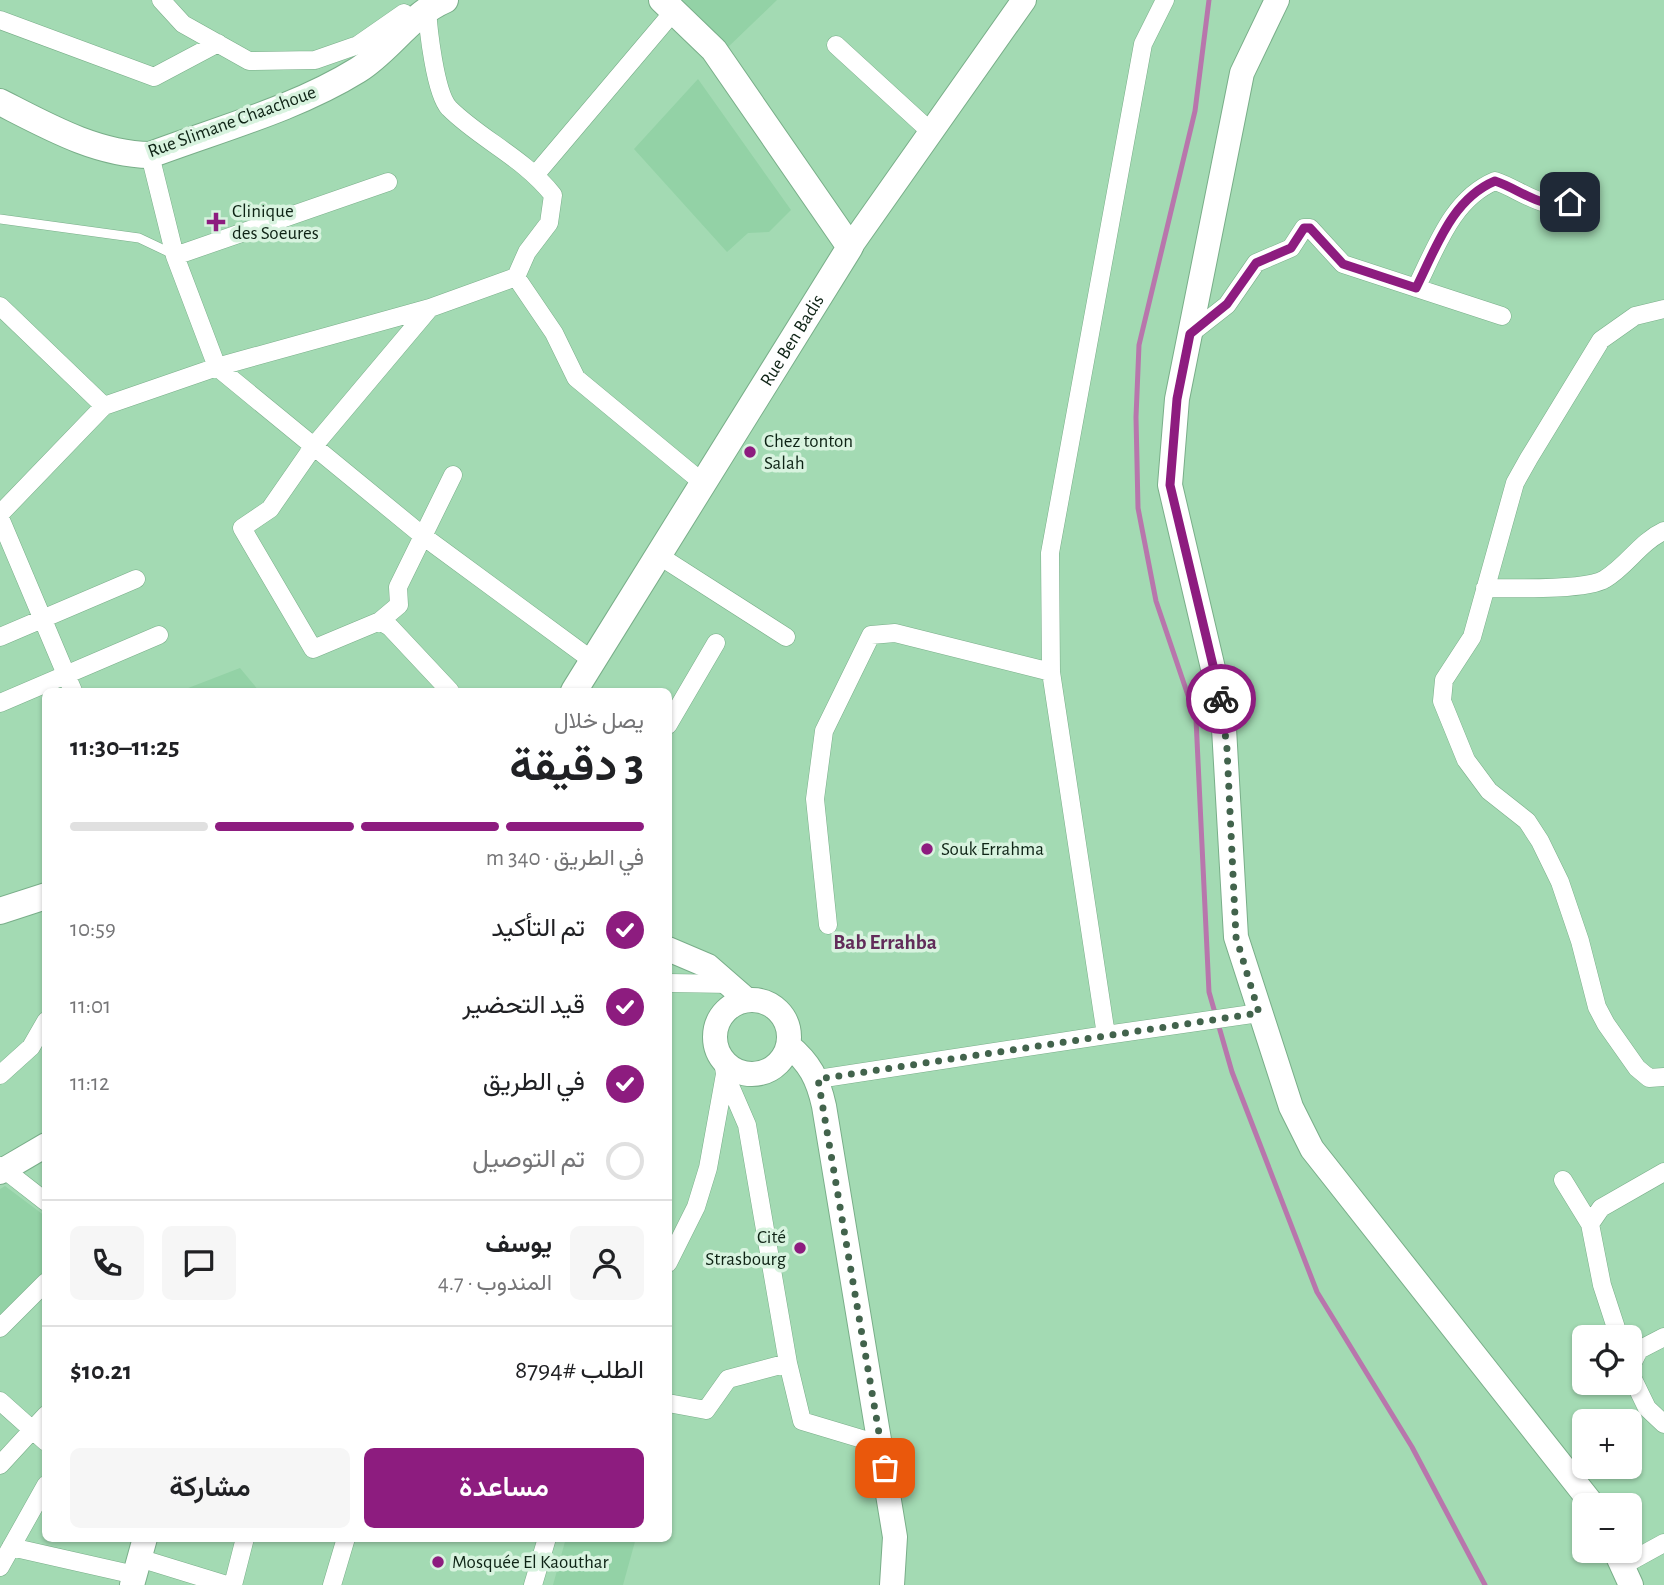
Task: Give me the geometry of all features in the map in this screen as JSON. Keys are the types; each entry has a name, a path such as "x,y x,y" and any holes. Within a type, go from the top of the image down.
{"main road":[{"name":"Rue Slimane Chaachoue","path":"0,102 70,136 122,154 150,155 322,90 369,63 431,2"},
{"path":"668,6 714,50 850,247"},
{"name":"Rue Ben Badis","path":"576,688 850,247"},
{"path":"0,893 42,882"},
{"path":"0,911 42,898"}],"street":[{"path":"161,0 183,24 250,61 314,60 358,45 431,2"},
{"name":"Rue Ben Badis","path":"850,247 1024,0"},
{"path":"1106,1035 1051,672 1050,553 1143,44 1166,0"},
{"path":"1277,0 1242,73 1177,399 1170,485 1223,711 1236,937 1291,1107 1312,1149 1584,1493"},
{"path":"70,683 0,516 104,406 218,367 430,308 516,277 527,252 549,223 553,195 536,174 447,106 428,42 431,2"},
{"path":"536,174 668,6"},
{"path":"0,20 154,77 218,43"},
{"path":"836,45 931,132"},
{"path":"150,155 175,256 218,367 423,537 593,661"},
{"path":"1416,288 1462,202 1480,187 1495,181 1517,188 1549,206 1570,202"},
{"path":"175,256 388,182"},
{"path":"1190,334 1227,304 1256,263 1291,248 1304,228 1310,228 1343,264 1502,316"},
{"path":"516,277 554,333 576,378 703,483"},
{"path":"0,306 104,406"},
{"path":"430,308 313,447 270,509 242,528 313,649 380,621 399,605 398,587 453,475"},
{"path":"1664,309 1635,316 1601,341 1515,484 1472,637 1444,680 1442,701 1466,760 1489,791 1527,821 1540,841 1564,894 1597,1007 1606,1024 1637,1068 1649,1078 1664,1077"},
{"path":"1485,588 1579,586 1602,582 1647,539 1664,531"},
{"path":"658,555 786,637"},
{"path":"0,637 136,579"},
{"path":"380,621 390,626 447,688"},
{"path":"828,925 815,799 824,731 871,635 895,633 1051,672"},
{"path":"52,688 70,683 159,635"},
{"path":"672,718 716,643"},
{"path":"0,703 42,691"},
{"path":"673,950 708,966 739,992"},
{"path":"672,984 739,992 770,1005 779,1012 789,1034 788,1045 781,1061 768,1071 752,1075 724,1068"},
{"path":"739,992 717,1023 714,1043 747,1125 788,1363 802,1421 882,1445"},
{"path":"818,1079 1259,1013"},
{"path":"0,1075 32,1047 42,1028"},
{"path":"788,1045 805,1059 818,1079 882,1445 895,1537 892,1585"},
{"path":"672,1255 696,1207 708,1168 724,1068"},
{"path":"42,1147 1,1169 42,1199"},
{"path":"1590,1224 1601,1208 1664,1172"},
{"path":"1563,1180 1590,1224 1602,1285 1615,1325"},
{"path":"0,1328 42,1286"},
{"path":"1642,1348 1664,1336"},
{"path":"672,1404 706,1410 728,1379 788,1363"},
{"path":"1641,1395 1647,1408 1664,1424"},
{"path":"0,1401 42,1440"},
{"path":"0,1465 42,1419"},
{"path":"0,1567 42,1492"},
{"path":"233,1585 244,1542"},
{"path":"332,1585 345,1542"},
{"path":"533,1585 546,1542"},
{"path":"1623,1567 1664,1544"},
{"path":"11,1547 138,1564 227,1585"}],"lane":[{"path":"0,219 139,238 175,256"}],"shaded area":[{"path":"678,0 777,0 725,50"},
{"path":"698,79 791,210 769,232 748,233 727,252 634,149"},
{"path":"240,668 257,688 188,688"},
{"path":"5,1186 42,1214 42,1274 0,1316 0,1189"},
{"path":"565,1542 635,1542 623,1585 553,1585"}],"waterway":[{"path":"1209,0 1195,111 1139,345 1136,417 1138,508 1156,601 1196,719 1209,992 1232,1072 1317,1292 1412,1447 1485,1585"}],"way so far":[{"path":"885,1468 818,1079 1259,1013 1236,937 1227,749 1221,699"}],"place":[{"name":"Clinique des Soeures","path":"216,222"},
{"name":"Chez tonton Salah","path":"750,452"},
{"name":"Souk Errahma","path":"927,849"},
{"name":"Cité Strasbourg","path":"800,1248"},
{"name":"Mosquée El Kaouthar","path":"438,1562"}],"district":[{"name":"Bab Errahba","path":"885,942"}],"route":[{"path":"1221,699 1170,485 1177,399 1190,334 1227,304 1256,263 1291,248 1304,228 1310,228 1343,264 1416,288 1462,202 1480,187 1495,181 1517,188 1549,206 1558,207 1570,202"}]}
